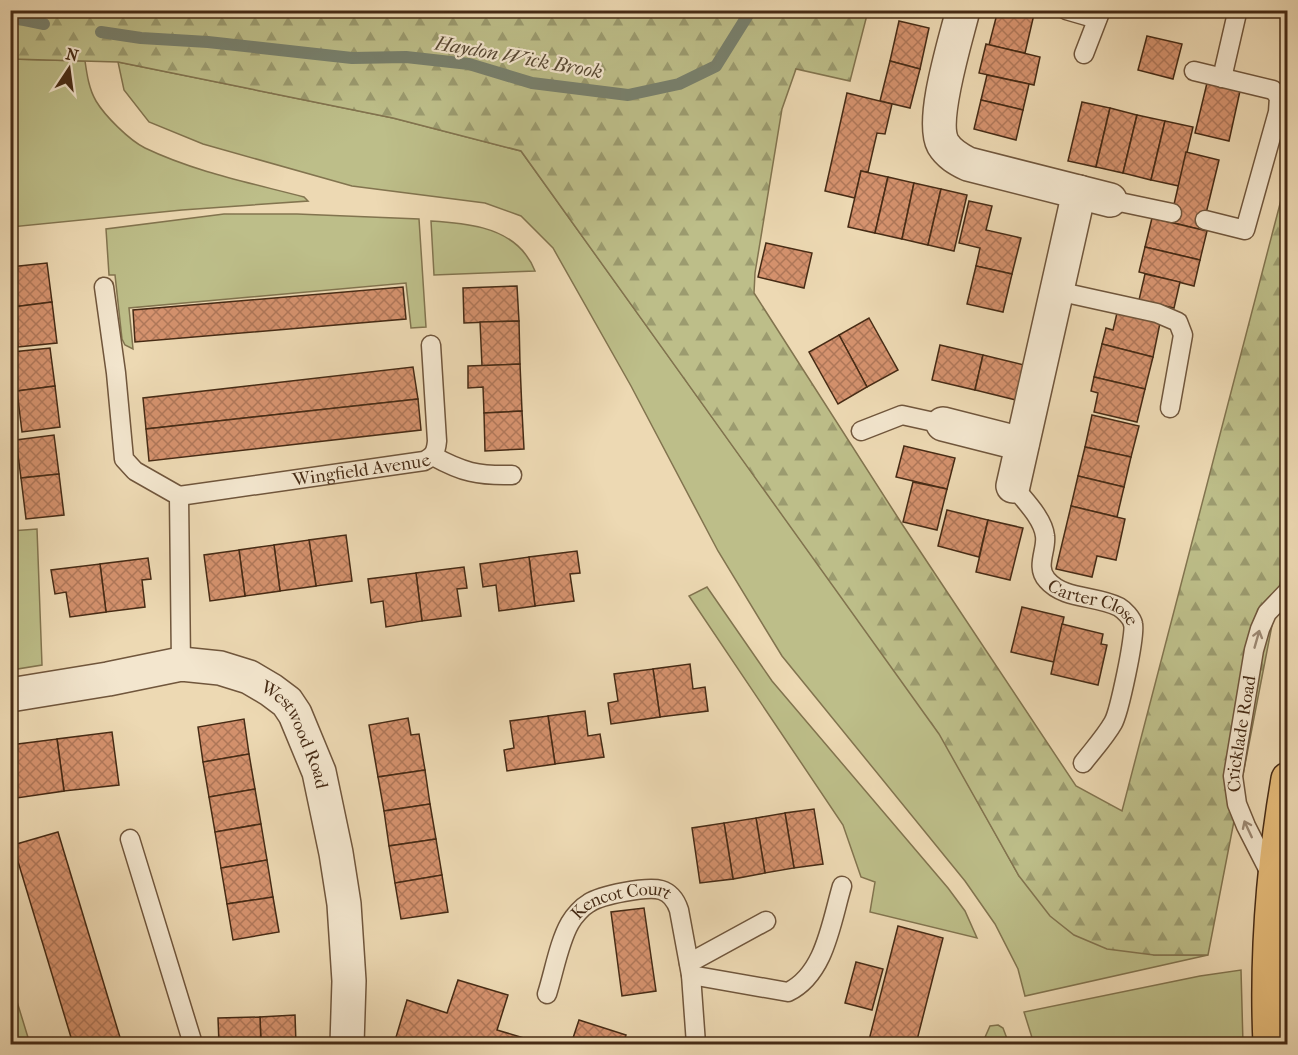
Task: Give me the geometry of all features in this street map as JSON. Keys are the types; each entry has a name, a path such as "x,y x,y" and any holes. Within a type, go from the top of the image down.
{"main road":[{"path":"1270,1044 1267,990 1274,881 1287,779"}],"street":[{"path":"963,10 941,104 939,125 942,142 952,156 968,164 1094,196"},
{"name":"Carter Close","path":"1013,486 1057,291 1094,196"},
{"path":"943,424 1023,444"},
{"name":"Westwood Road","path":"10,695 181,664 220,668 249,677 286,702 299,723 319,772 336,853 343,894 350,981 347,1044"}],"lane":[{"path":"1066,10 1099,15 1084,54"},
{"path":"1222,78 1237,13"},
{"path":"1194,71 1273,90 1279,97 1278,112 1245,230 1205,220"},
{"path":"1094,196 1172,213"},
{"path":"104,287 116,373 124,459 135,471 179,496 181,664"},
{"path":"1057,291 1157,313 1178,322 1183,335 1170,408"},
{"name":"Wingfield Avenue","path":"179,496 424,461 433,456 437,441 431,345"},
{"path":"861,431 902,415 943,424"},
{"path":"433,456 455,468 475,474 512,475"},
{"name":"Carter Close","path":"1013,486 1045,533 1042,572 1046,579 1059,590 1119,607 1128,614 1134,624 1114,721 1083,763"},
{"name":"Cricklade Road","path":"1274,881 1237,804 1233,776 1257,639 1267,614 1287,591"},
{"path":"130,839 193,1044"},
{"path":"690,969 788,992 799,987 813,971 822,952 842,886"},
{"name":"Kencot Court","path":"547,994 570,922 588,903 599,898 660,890 676,901 679,910 690,969 696,1044"},
{"path":"690,969 766,921"}],"green space":[{"path":"11,11 868,11 850,81 796,69 782,109 755,273 754,293 902,524 1076,786 1122,811 1287,177 1287,548 1208,955 1154,955 1107,949 1074,935 1050,916 1019,876 939,734 521,151 393,118 118,62 11,59"},
{"path":"11,59 85,61 90,87 96,101 118,127 145,148 183,164 304,197 308,201 182,210 11,227"},
{"path":"118,62 393,118 521,151 940,734 1019,876 1154,955 1208,955 1025,996 1018,969 995,924 965,881 782,656 718,551 631,386 553,248 521,216 485,203 352,186 203,144 149,122 124,90"},
{"path":"224,214 297,214 419,219 426,327 411,328 406,283 129,308 133,349 125,345 122,339 115,275 109,275 106,229"},
{"path":"431,221 470,225 495,232 517,245 535,271 434,275"},
{"path":"37,529 42,665 11,670 11,531"},
{"path":"707,587 772,681 948,888 965,911 977,938 870,912 875,882 861,877 843,825 689,596"},
{"path":"1241,970 1243,1044 1034,1044 1024,1012 1200,976"},
{"path":"11,982 30,1044 11,1044"},
{"path":"998,1025 1003,1028 1009,1044 982,1044 990,1026"}],"building":[{"path":"998,10 1035,10 1025,53 989,45"},
{"path":"899,21 929,28 920,69 890,61"},
{"path":"1147,36 1182,44 1173,79 1138,70"},
{"path":"986,44 1040,57 1034,85 979,73"},
{"path":"890,61 920,69 910,108 880,101"},
{"path":"987,75 1029,84 1023,110 981,100"},
{"path":"1207,83 1240,91 1229,141 1195,133"},
{"path":"847,93 892,104 885,134 877,133 868,172 861,171 855,198 825,191"},
{"path":"981,100 1023,110 1016,140 974,129"},
{"path":"1082,102 1110,108 1096,167 1068,161"},
{"path":"1110,108 1137,115 1123,173 1096,167"},
{"path":"1137,115 1165,121 1151,180 1123,173"},
{"path":"1165,121 1193,127 1179,186 1151,180"},
{"path":"1186,152 1219,160 1202,230 1170,222"},
{"path":"861,171 888,177 875,233 848,227"},
{"path":"888,177 914,183 902,239 875,233"},
{"path":"914,183 941,189 928,245 902,239"},
{"path":"941,189 967,195 954,251 928,245"},
{"path":"969,201 992,206 986,230 1021,238 1012,274 976,266 980,248 959,243"},
{"path":"1152,218 1207,231 1200,260 1145,247"},
{"path":"766,243 812,253 804,288 758,277"},
{"path":"1145,247 1200,260 1194,286 1139,272"},
{"path":"47,263 52,302 13,307 10,267"},
{"path":"976,266 1012,274 1003,312 967,304"},
{"path":"1145,274 1180,282 1174,308 1139,300"},
{"path":"517,286 519,321 464,323 463,288"},
{"path":"403,287 406,319 135,342 133,310"},
{"path":"52,302 57,343 18,347 13,307"},
{"path":"1117,313 1160,323 1153,357 1102,344 1106,328 1113,330"},
{"path":"869,318 898,370 867,387 839,335"},
{"path":"519,321 520,364 482,366 480,322"},
{"path":"839,335 867,387 838,404 809,352"},
{"path":"1102,344 1153,357 1145,389 1094,377"},
{"path":"940,345 983,355 975,390 932,380"},
{"path":"50,348 55,386 17,391 12,352"},
{"path":"983,355 1024,365 1016,400 975,390"},
{"path":"520,364 522,411 484,413 483,387 468,388 468,366"},
{"path":"413,367 418,399 146,429 143,398"},
{"path":"1094,377 1145,389 1137,422 1094,412 1098,393 1091,391"},
{"path":"55,386 60,427 22,432 17,391"},
{"path":"418,399 421,430 149,461 146,429"},
{"path":"522,411 524,449 485,451 484,413"},
{"path":"1092,415 1139,426 1131,457 1085,447"},
{"path":"54,435 59,474 21,478 16,440"},
{"path":"904,446 955,458 947,489 896,477"},
{"path":"1085,447 1131,457 1124,487 1078,476"},
{"path":"59,474 64,515 26,519 21,478"},
{"path":"1078,476 1124,487 1117,517 1071,506"},
{"path":"913,482 947,489 937,530 903,522"},
{"path":"1071,506 1125,519 1116,560 1097,556 1092,577 1056,569"},
{"path":"947,510 988,520 979,557 938,546"},
{"path":"988,520 1023,528 1010,580 976,572"},
{"path":"346,535 352,581 316,586 309,540"},
{"path":"309,540 316,586 280,591 274,545"},
{"path":"274,545 280,591 245,596 239,550"},
{"path":"239,550 245,596 210,601 204,555"},
{"path":"577,551 580,573 570,574 574,601 535,606 529,557"},
{"path":"529,557 535,606 499,611 496,585 483,587 480,564"},
{"path":"148,558 151,579 142,580 145,607 106,612 100,564"},
{"path":"100,564 106,612 70,617 66,592 55,594 51,570"},
{"path":"464,567 467,588 457,589 461,616 422,621 416,573"},
{"path":"416,573 422,621 386,627 383,601 371,603 368,579"},
{"path":"1022,607 1064,617 1054,662 1011,652"},
{"path":"1062,624 1103,634 1101,644 1107,645 1098,685 1051,674"},
{"path":"690,664 693,689 705,687 708,711 660,717 653,669"},
{"path":"653,669 660,717 611,724 608,703 618,701 614,674"},
{"path":"585,711 588,736 600,734 604,757 555,764 548,716"},
{"path":"548,716 555,764 507,771 504,750 514,748 510,721"},
{"path":"408,718 411,735 419,734 425,770 378,777 369,725"},
{"path":"244,719 249,754 203,762 198,727"},
{"path":"112,732 119,785 64,791 57,739"},
{"path":"57,739 64,791 10,799 10,745"},
{"path":"249,754 255,789 209,797 203,762"},
{"path":"425,770 430,804 384,811 378,777"},
{"path":"255,789 261,824 215,832 209,797"},
{"path":"430,804 436,839 389,846 384,811"},
{"path":"814,809 823,864 794,868 785,813"},
{"path":"785,813 794,868 765,873 756,818"},
{"path":"756,818 765,873 733,879 724,823"},
{"path":"724,823 733,879 700,883 692,828"},
{"path":"261,824 267,860 221,868 215,832"},
{"path":"58,832 122,1044 73,1044 13,845"},
{"path":"436,839 442,875 395,883 389,846"},
{"path":"267,860 273,897 227,904 221,868"},
{"path":"442,875 448,912 401,919 395,883"},
{"path":"273,897 279,932 233,940 227,904"},
{"path":"644,908 656,991 622,996 611,912"},
{"path":"898,926 943,938 916,1044 868,1044"},
{"path":"856,962 883,969 872,1010 845,1003"},
{"path":"458,980 508,995 497,1030 544,1044 394,1044 407,1000 447,1013"},
{"path":"295,1015 296,1044 261,1044 260,1017"},
{"path":"260,1017 261,1044 219,1044 218,1018"},
{"path":"579,1020 626,1035 623,1044 571,1044"}],"waterway":[{"name":"Haydon Wick Brook","path":"101,32 141,38 208,42 352,58 406,57 469,64 532,83 628,95 679,84 716,66 751,10"},
{"name":"Haydon Wick Brook","path":"10,17 44,24"}]}
